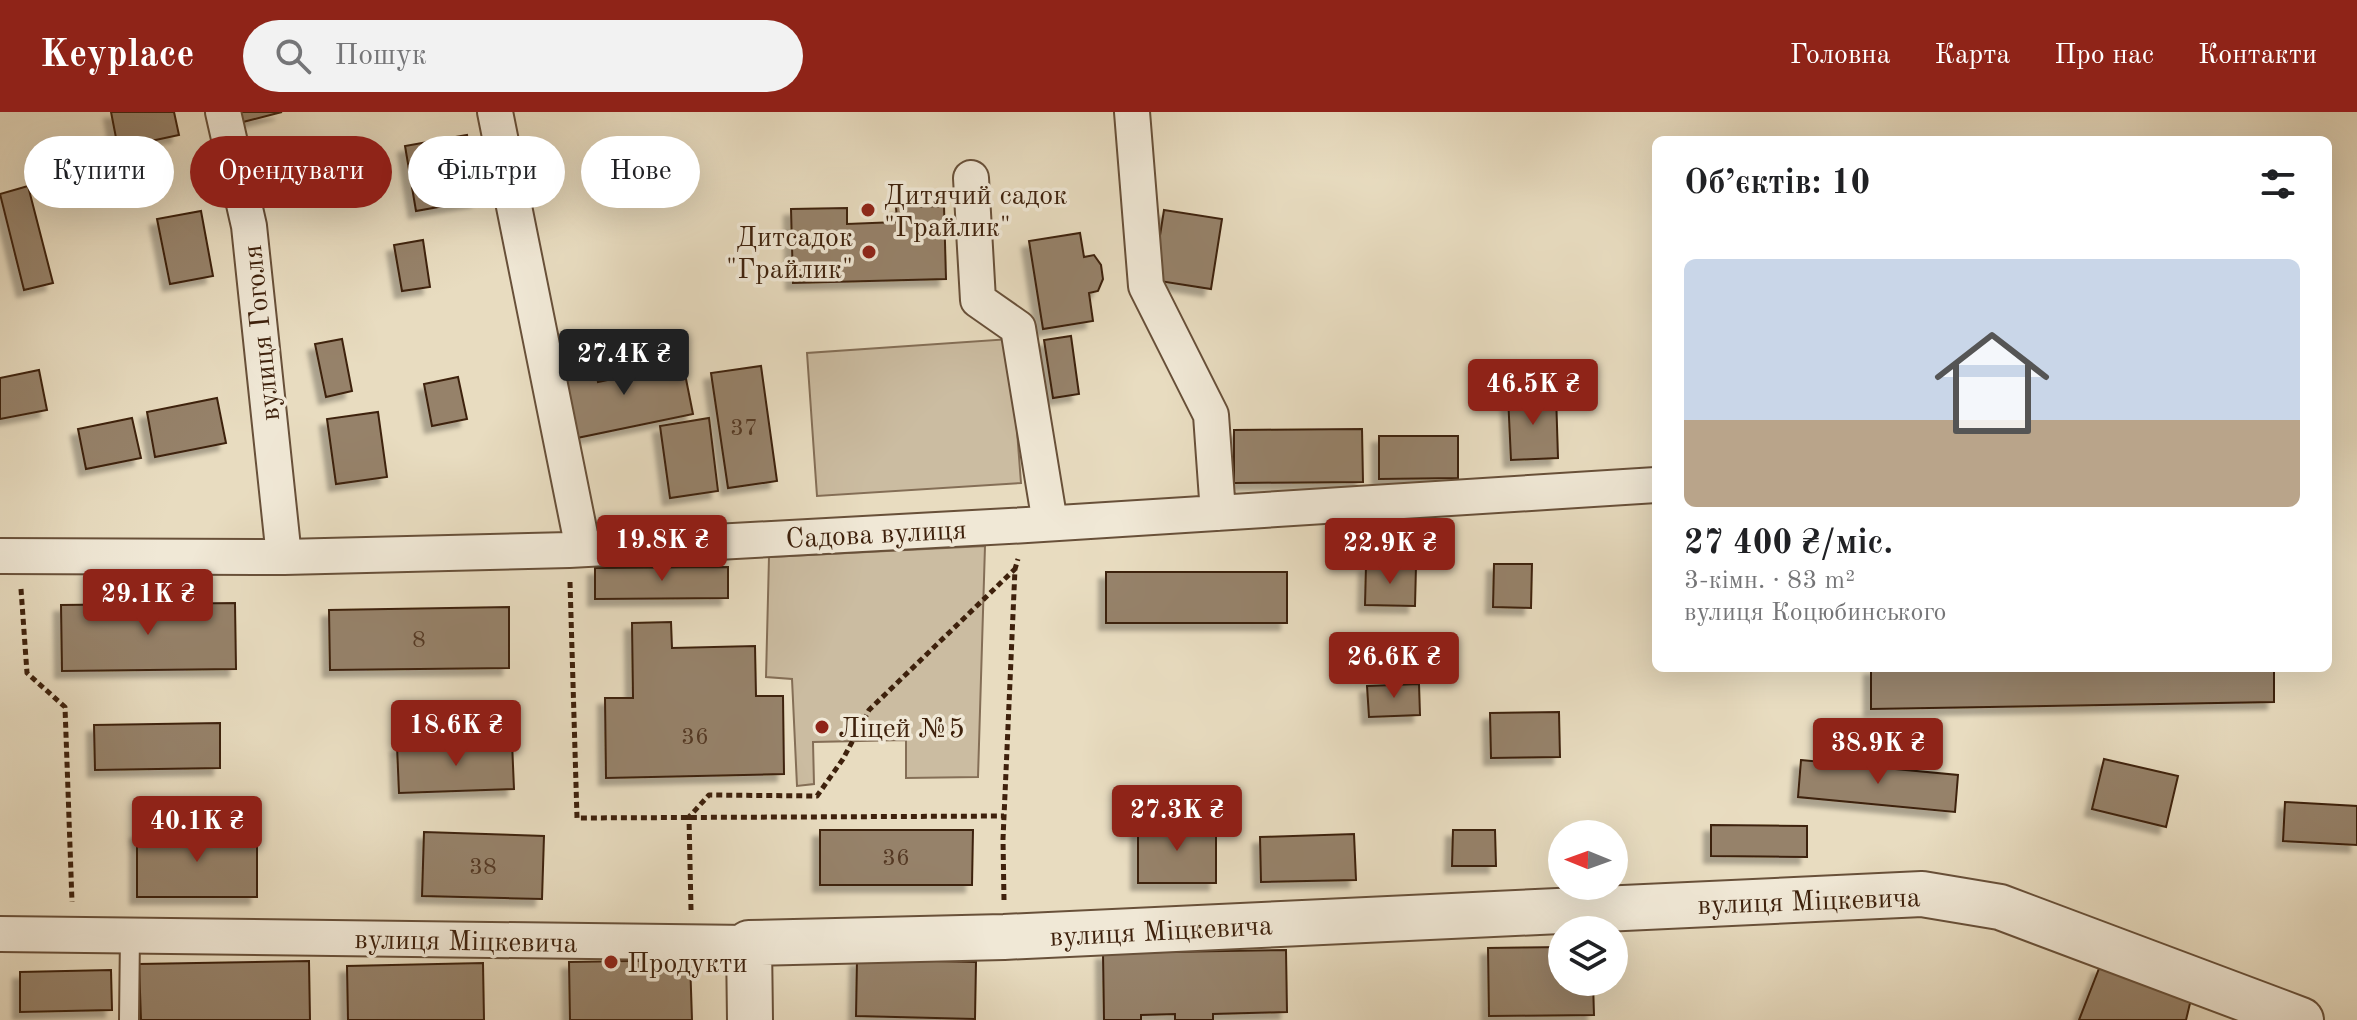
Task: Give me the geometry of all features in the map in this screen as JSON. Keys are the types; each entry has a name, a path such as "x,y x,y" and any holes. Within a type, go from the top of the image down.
{"street":[{"name":"вулиця Гоголя","path":"223,112 249,226 284,557"},
{"path":"495,112 576,550"},
{"path":"1132,112 1146,286 1211,415 1218,513"},
{"path":"971,178 978,300 1018,328 1038,524"},
{"name":"Садова вулиця","path":"9,555 284,557 576,550 1652,485"},
{"name":"вулиця Міцкевича","path":"0,934 749,943 1004,937 1922,894 2000,907 2301,1020"},
{"path":"749,943 750,1020"}],"lane":[{"path":"129,1020 130,935"}],"path":[{"path":"691,943 689,817 709,795 817,796 843,759 869,710 1015,569 1038,524"},
{"path":"576,550 577,818 1004,816"},
{"path":"9,555 27,673 65,707 72,935"},
{"path":"1004,937 1004,816 1015,569"}],"shaded area":[{"path":"1010,339 1021,483 817,496 807,353"},
{"path":"985,546 978,777 906,778 906,740 813,742 814,784 797,786 792,679 766,677 769,557"}],"building":[{"path":"111,112 174,112 179,135 174,136 116,136"},
{"path":"240,112 282,112 243,122"},
{"path":"24,187 24,208 34,208 53,283 24,290 0,194"},
{"name":"Дитсадок \"Грайлик\"","path":"944,206 946,279 793,283 791,209 847,208 847,224 897,222 896,207"},
{"path":"1164,210 1222,219 1211,289 1153,280"},
{"path":"201,211 213,276 170,284 157,219"},
{"path":"1080,233 1084,257 1094,255 1101,265 1103,279 1098,291 1089,293 1093,321 1043,329 1029,241"},
{"path":"423,240 430,287 402,291 394,245"},
{"path":"1071,336 1079,394 1053,398 1044,340"},
{"path":"342,339 352,391 326,397 315,344"},
{"path":"593,354 598,382 683,364 693,414 577,438 562,360"},
{"path":"761,366 777,481 728,488 711,373"},
{"path":"39,370 47,410 0,419 0,378"},
{"path":"458,377 467,419 432,426 424,384"},
{"path":"1556,394 1558,458 1511,460 1508,396"},
{"path":"217,398 226,443 155,457 147,412"},
{"path":"378,412 387,477 336,484 327,419"},
{"path":"132,418 141,458 86,469 78,429"},
{"path":"709,418 718,491 670,498 660,426"},
{"path":"1362,429 1363,482 1234,483 1234,430"},
{"path":"1379,436 1458,436 1458,478 1379,479"},
{"path":"1494,564 1532,564 1531,608 1493,607"},
{"path":"1366,565 1416,566 1415,606 1365,605"},
{"path":"728,567 728,598 595,599 595,568"},
{"path":"1106,572 1287,572 1287,623 1106,623"},
{"path":"235,603 236,669 62,671 61,605"},
{"path":"509,607 509,668 330,670 329,610"},
{"path":"671,622 672,648 755,646 756,696 783,696 784,774 606,778 605,698 633,698 632,623"},
{"path":"1871,672 2274,672 2274,702 1871,709"},
{"path":"1419,684 1420,715 1369,717 1367,686"},
{"path":"1559,712 1560,757 1491,758 1490,713"},
{"path":"220,723 220,768 95,770 94,725"},
{"path":"512,742 514,789 399,793 397,746"},
{"path":"2104,759 2178,776 2166,827 2092,809"},
{"path":"1801,760 1958,775 1955,812 1798,797"},
{"path":"2285,802 2357,806 2357,845 2283,841"},
{"path":"1138,823 1216,823 1216,883 1138,883"},
{"path":"1711,825 1807,826 1807,857 1711,856"},
{"path":"820,830 973,830 972,885 820,885"},
{"path":"1453,830 1495,830 1496,866 1452,866"},
{"path":"137,832 257,832 257,897 137,897"},
{"path":"424,832 544,836 542,899 422,896"},
{"path":"1354,834 1356,880 1261,882 1260,837"},
{"path":"1548,947 1548,996 1593,996 1594,1015 1489,1016 1488,948"},
{"path":"1286,950 1287,1012 1213,1014 1213,1020 1175,1020 1175,1014 1141,1015 1141,1020 1104,1020 1103,953"},
{"path":"857,959 976,962 975,1019 856,1016"},
{"path":"690,960 692,1020 570,1020 569,962"},
{"path":"309,961 310,1020 141,1020 139,964"},
{"path":"483,963 484,1020 348,1020 347,966"},
{"path":"2100,966 2192,995 2186,1020 2079,1020"},
{"path":"111,970 112,1010 20,1012 20,972"}],"place":[{"name":"Дитячий садок \"Грайлик\"","path":"868,210"},
{"name":"Дитсадок \"Грайлик\"","path":"869,252"},
{"name":"Ліцей №5","path":"822,727"},
{"name":"Продукти","path":"611,962"}]}
